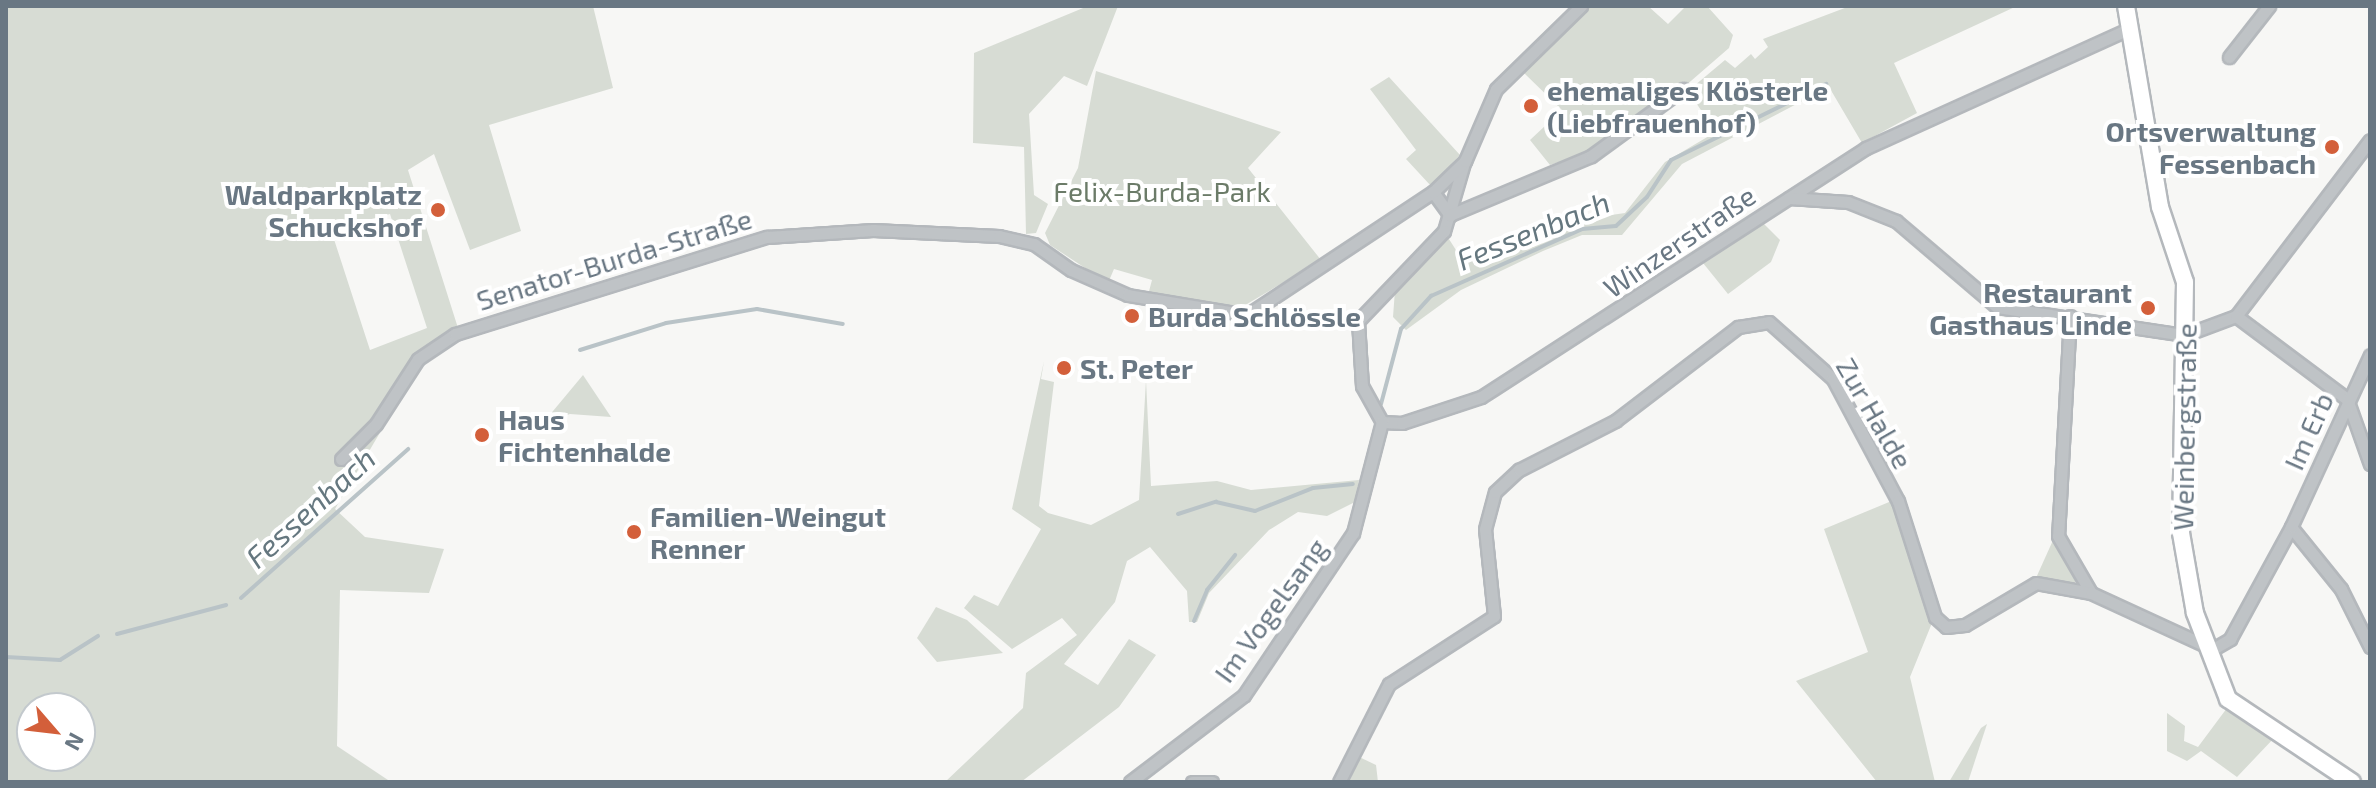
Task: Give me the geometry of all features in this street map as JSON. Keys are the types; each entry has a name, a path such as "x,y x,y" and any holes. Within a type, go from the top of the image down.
{"street":[{"name":"Senator-Burda-Straße","path":"1450,215 1465,161 1496,89 1581,6"},
{"name":"Weinbergstraße","path":"2126,6 2160,207 2185,282 2181,533 2195,613 2213,649 2228,699 2352,782"},
{"path":"2229,57 2269,6"},
{"path":"1789,198 1937,112 2130,28"},
{"path":"1382,422 1362,386 1358,321 1436,242 1450,215 1591,156 1683,89"},
{"path":"2370,140 2236,316 2347,399 2370,464"},
{"name":"Senator-Burda-Straße","path":"341,459 376,424 418,359 455,334 715,250 767,237 873,230 999,236 1034,244 1109,289 1230,318 1247,315 1433,192 1465,161"},
{"path":"1433,192 1450,215"},
{"name":"Winzerstraße","path":"1382,422 1402,423 1481,397 1789,198 1848,202 1896,221 1997,307 2185,335 2236,316"},
{"path":"2070,316 2058,536 2091,593"},
{"name":"Zur Halde","path":"1339,782 1389,684 1494,616 1486,514 1495,492 1519,470 1615,421 1717,339 1769,322 1833,379 1898,501 1935,617 1946,627 1965,625 2036,583 2091,593 2213,649"},
{"name":"Im Erb","path":"2213,649 2230,639 2291,527 2347,399 2370,355"},
{"name":"Im Vogelsang","path":"1130,782 1244,695 1353,533 1382,422"},
{"path":"2291,527 2341,589 2370,647"},
{"path":"1192,782 1212,782"}],"green space":[{"path":"6,6 593,6 613,88 489,125 521,231 470,250 434,154 408,170 458,328 421,363 335,509 365,537 444,549 429,593 340,590 337,746 391,782 6,782","holes":["390,214 427,328 370,350 331,230"]},
{"path":"1088,6 1118,6 1087,86 1064,76 1029,114 1034,195 1048,204 1036,233 1026,234 1024,147 973,143 974,53"},
{"path":"1590,6 1648,6 1668,24 1686,6 1707,6 1733,35 1729,48 1684,87 1598,149 1550,165 1530,140 1562,110 1521,70"},
{"path":"1850,6 2017,6 1894,63 1917,113 1862,143 1829,87 1682,164 1622,235 1582,235 1543,251 1461,290 1406,330 1393,317 1395,290 1447,236 1463,261 1563,222 1625,213 1665,162 1709,136 1709,122 1688,91 1725,60 1735,68 1751,54 1755,59 1768,47 1763,39"},
{"name":"Felix-Burda-Park","path":"1096,71 1281,132 1248,168 1321,260 1242,307 1224,309 1148,295 1152,280 1114,269 1108,283 1050,245 1045,233 1078,168"},
{"path":"1389,77 1460,155 1431,186 1406,159 1416,150 1370,89"},
{"path":"1762,222 1780,240 1771,262 1728,294 1699,258"},
{"path":"1044,361 1041,379 1054,382 1039,506 1048,513 1091,525 1139,500 1146,380 1151,486 1217,481 1251,490 1359,480 1355,502 1327,516 1298,512 1269,530 1209,593 1197,622 1189,622 1187,591 1150,547 1127,561 1115,602 1064,664 1098,685 1129,639 1156,655 1119,707 1021,782 945,782 1023,708 1026,673 1077,635 1062,618 1012,649 964,608 974,595 998,606 1041,529 1012,509"},
{"path":"583,375 611,417 570,414 543,423"},
{"path":"1894,500 1932,623 1910,677 1935,782 1877,782 1796,681 1868,652 1824,529"},
{"path":"2054,538 2077,579 2073,586 2036,578"},
{"path":"936,607 967,620 1003,653 937,662 917,638"},
{"path":"2227,708 2275,737 2237,777 2201,751 2187,761 2167,751 2167,713 2185,726 2184,741 2198,747"},
{"path":"1987,724 1968,782 1949,782 1981,728"},
{"path":"1353,754 1376,765 1378,782 1342,782"}],"waterway":[{"name":"Fessenbach","path":"1381,404 1401,329 1431,296 1582,229 1616,226 1647,197 1671,160 1826,84"},
{"name":"Fessenbach","path":"580,350 666,323 757,309 843,324"},
{"name":"Fessenbach","path":"241,598 408,449"},
{"name":"Fessenbach","path":"1178,514 1216,502 1255,511 1313,488 1353,484"},
{"path":"1194,621 1207,590 1235,555"},
{"name":"Fessenbach","path":"117,634 226,605"},
{"name":"Fessenbach","path":"6,657 60,660 98,636"}],"place":[{"name":"ehemaliges Klösterle (Liebfrauenhof)","path":"1531,106"},
{"name":"Ortsverwaltung Fessenbach","path":"2332,147"},
{"name":"Waldparkplatz Schuckshof","path":"438,210"},
{"name":"Restaurant Gasthaus Linde","path":"2148,308"},
{"name":"Burda Schlössle","path":"1132,316"},
{"name":"St. Peter","path":"1064,368"},
{"name":"Haus Fichtenhalde","path":"482,435"},
{"name":"Familien-Weingut Renner","path":"634,532"}]}
